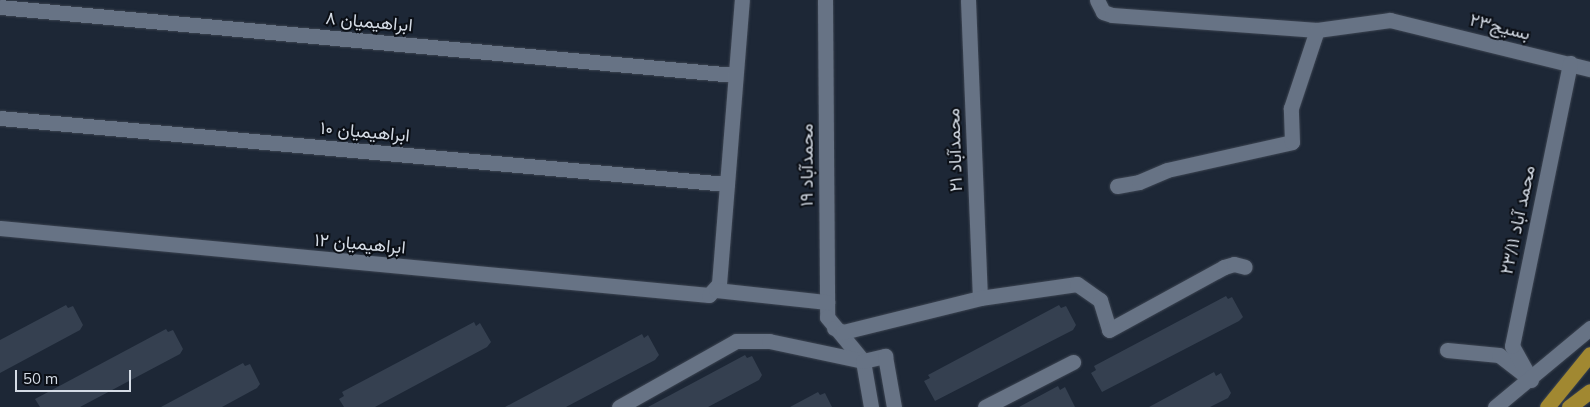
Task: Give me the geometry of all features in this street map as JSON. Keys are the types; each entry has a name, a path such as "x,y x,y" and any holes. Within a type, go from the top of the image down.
{"highway":[{"path":"1547,407 1590,354"},
{"path":"1569,407 1590,391"}],"street":[{"path":"716,290 719,284 742,0"},
{"name":"محمدآباد ۱۹","path":"825,0 827,317 834,328"},
{"name":"محمدآباد ۲۱","path":"968,0 980,298"},
{"name":"بسیج۲۳","path":"1100,6 1112,15 1317,30 1390,20 1590,69"},
{"name":"ابراهیمیان ۸","path":"0,7 735,75"},
{"path":"1117,186 1138,182 1167,170 1292,142 1292,108 1317,30"},
{"name":"محمد آباد ۲۳/۱۱","path":"1531,380 1512,346 1570,64"},
{"name":"ابراهیمیان ۱۰","path":"0,118 727,184"},
{"name":"ابراهیمیان ۱۲","path":"0,228 709,295 716,290 827,302"},
{"path":"834,328 843,332 980,298 1077,284 1100,300 1109,330 1224,267 1234,264 1245,267"},
{"path":"834,328 863,361 871,407"},
{"path":"1495,407 1531,380 1590,328"},
{"path":"619,407 736,341 769,341 863,361 885,356 894,407"},
{"path":"1447,350 1498,356 1531,380"},
{"path":"984,407 1073,362"}],"building":[{"path":"1226,296 1228,299 1232,297 1243,317 1239,321 1102,392 1091,373 1096,370 1094,366"},
{"path":"66,305 68,308 73,306 83,325 80,330 0,373 0,340"},
{"path":"1059,305 1061,308 1066,306 1076,325 1073,330 935,401 924,381 930,378 928,375"},
{"path":"474,322 476,326 480,323 491,342 487,347 375,407 344,407 339,399 344,396 342,392"},
{"path":"166,329 168,332 173,330 183,349 180,354 80,407 40,407 35,399"},
{"path":"642,334 644,338 648,335 659,355 655,360 566,407 505,407"},
{"path":"745,355 747,358 752,356 762,375 759,380 708,407 648,407"},
{"path":"243,363 245,366 250,364 260,384 257,388 222,407 161,407"},
{"path":"1214,372 1216,376 1221,373 1231,393 1228,398 1210,407 1149,407"},
{"path":"1058,386 1060,390 1065,387 1075,407 1019,407"},
{"path":"818,392 820,395 825,393 832,407 790,407"}]}
